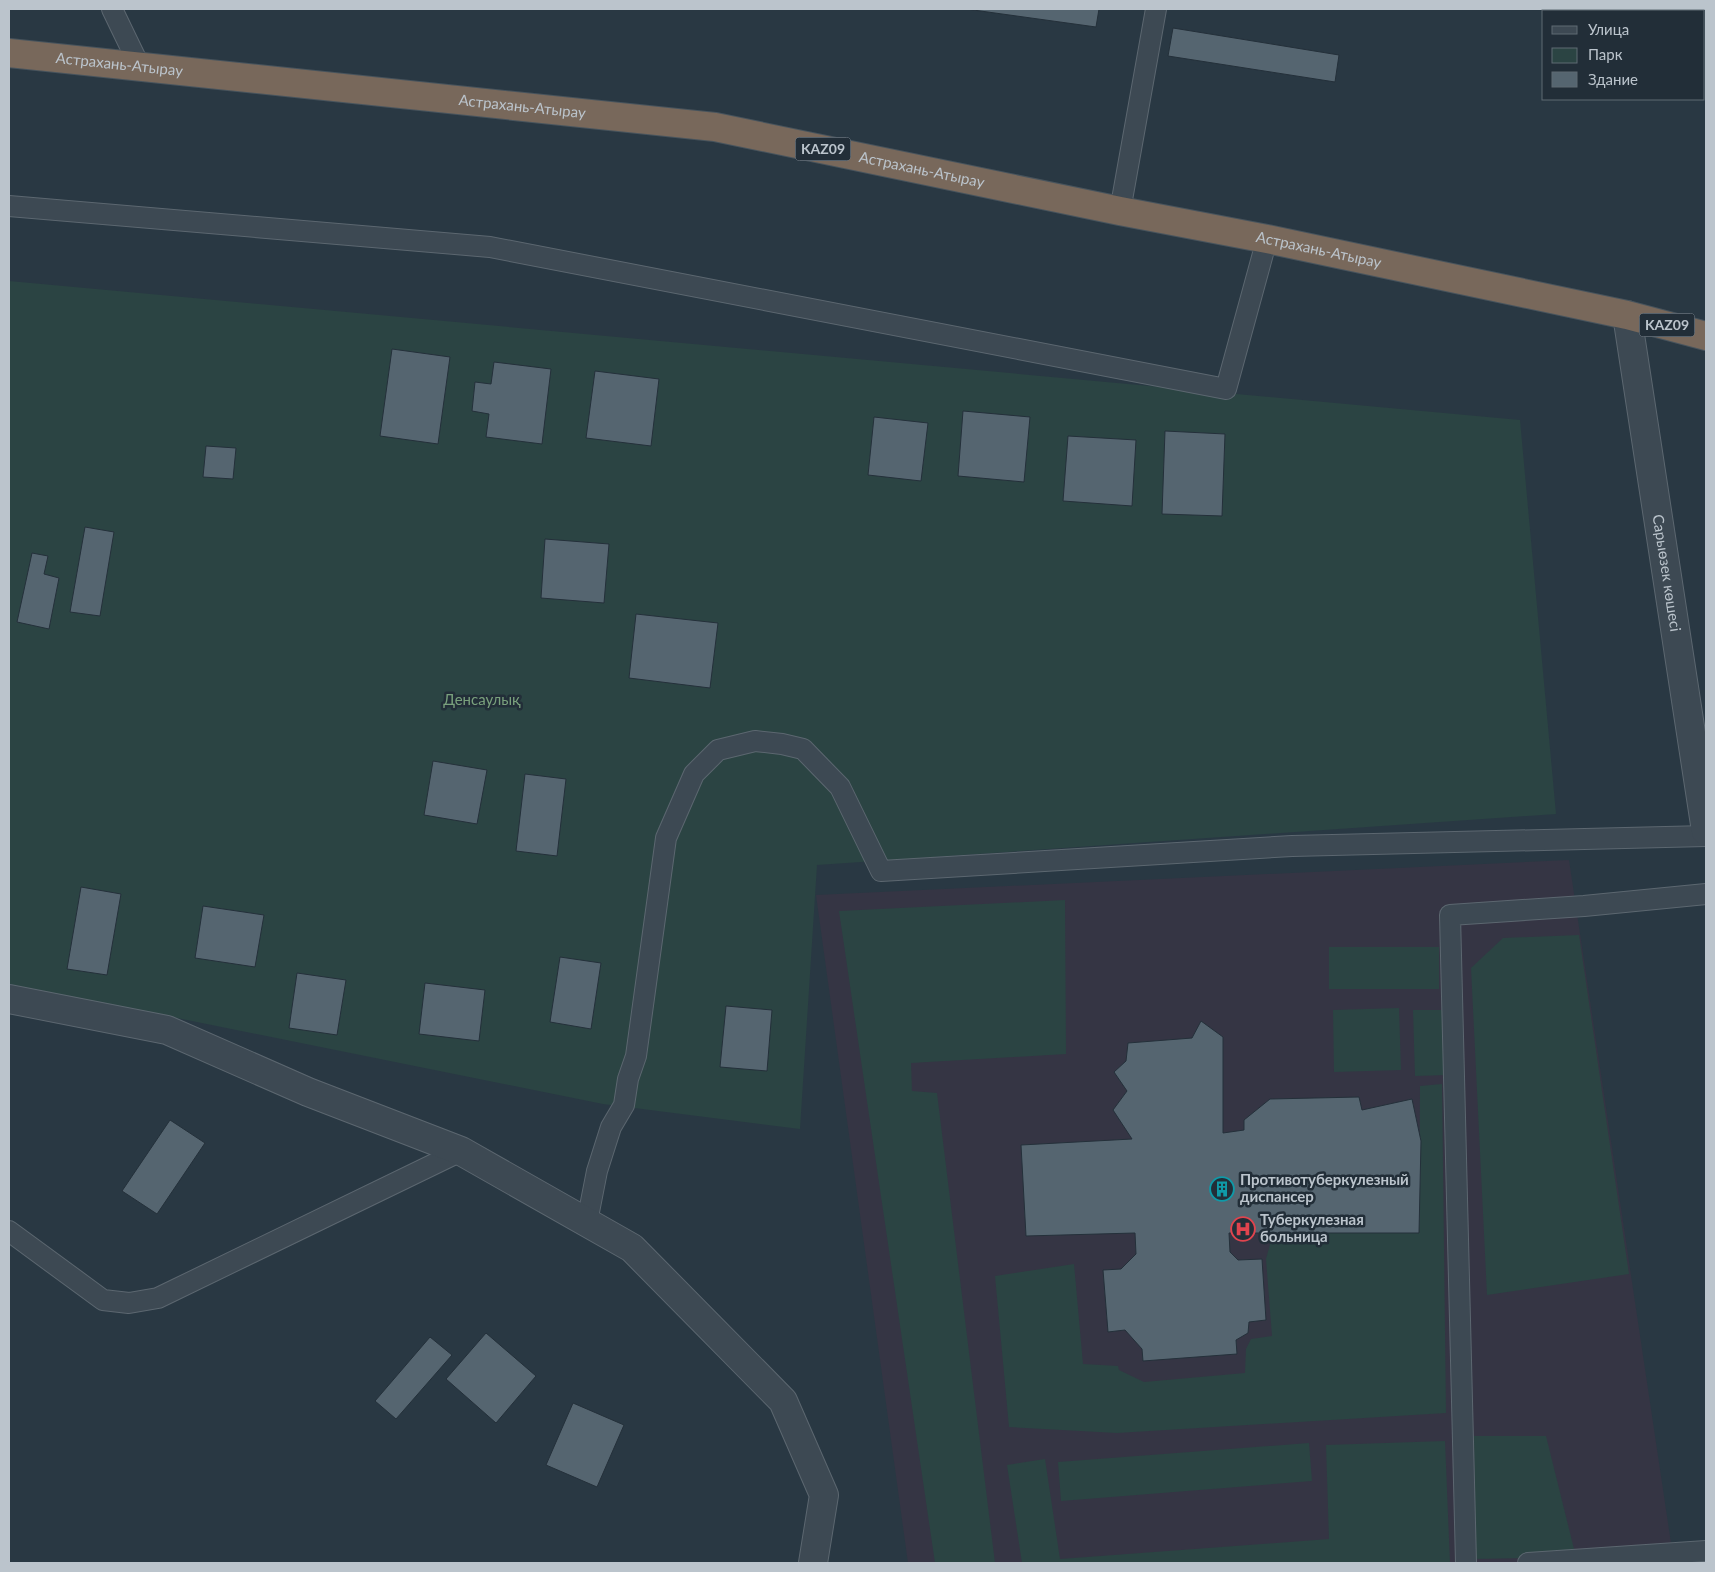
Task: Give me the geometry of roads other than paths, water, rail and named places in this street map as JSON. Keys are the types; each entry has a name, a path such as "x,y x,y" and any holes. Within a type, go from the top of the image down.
{"highway":[{"name":"Астрахань-Атырау","path":"9,53 715,127 1120,211 1268,239 1627,315 1706,336"}],"street":[{"name":"Сарыөзек көшесі","path":"1627,315 1706,831"},
{"path":"9,999 167,1030 308,1092 461,1151 632,1248 784,1401 824,1495 813,1563"}],"lane":[{"path":"112,9 140,67"},
{"path":"1120,211 1156,9"},
{"path":"9,206 490,247 1226,389 1268,239"},
{"path":"587,1222 597,1171 611,1127 624,1105 628,1079 636,1056 666,838 694,774 718,750 755,741 803,749 840,787 881,872 1292,846 1706,836"},
{"path":"1466,1563 1450,915 1584,906 1706,894"},
{"path":"9,1231 103,1300 129,1303 149,1300 186,1286 461,1151"},
{"path":"1528,1563 1706,1551"}],"place":[{"name":"Противотуберкулезный диспансер","path":"1222,1189"},
{"name":"Туберкулезная больница","path":"1243,1229"}],"park label":[{"name":"Денсаулық","path":"482,700"}]}
